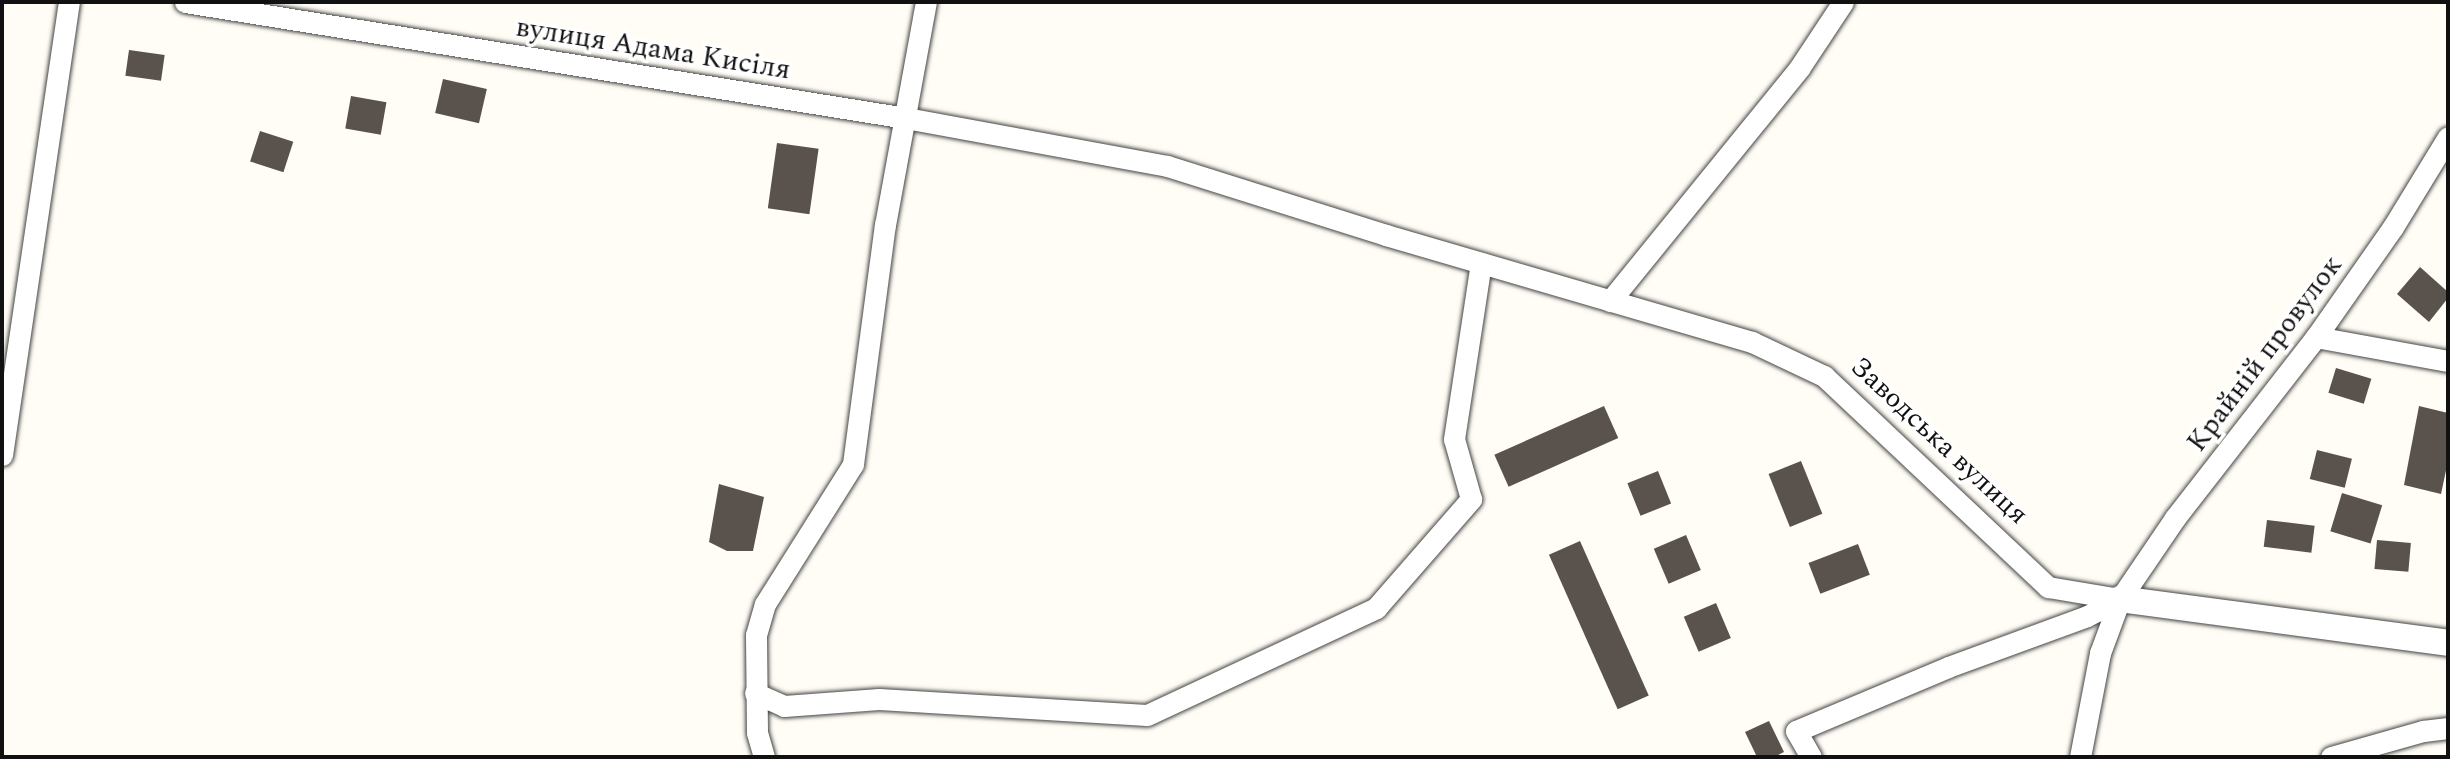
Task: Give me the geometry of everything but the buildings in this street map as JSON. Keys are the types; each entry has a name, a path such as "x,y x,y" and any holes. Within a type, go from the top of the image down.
{"street":[{"path":"2,455 69,2"},
{"name":"вулиця Адама Кисіля","path":"185,2 906,118 1167,166 1475,261"},
{"path":"764,757 757,732 756,635 765,604 853,464 885,225 926,2"},
{"path":"1610,301 1800,67 1843,2"},
{"name":"Крайній провулок","path":"2120,599 2175,518 2316,337 2393,227 2448,137"},
{"path":"755,693 784,706 879,699 1147,715 1377,608 1471,499 1454,439 1475,261"},
{"name":"Заводська вулиця","path":"1475,261 1752,342 1824,376 2048,587 2448,643"},
{"path":"2316,337 2448,361"},
{"path":"1811,757 1796,731 1948,667 2087,616 2120,599"},
{"path":"2081,757 2100,653 2120,599"},
{"path":"2331,757 2423,731 2448,729"}]}
